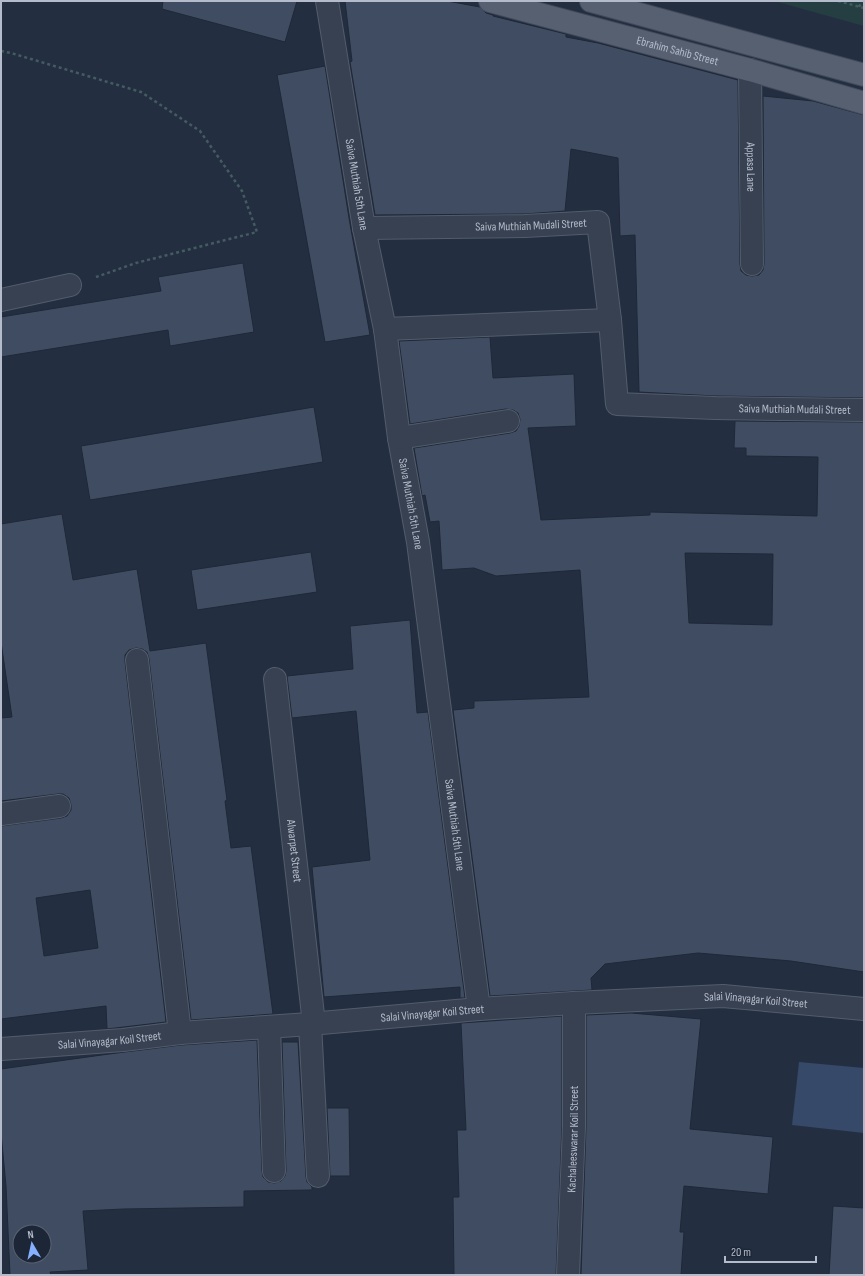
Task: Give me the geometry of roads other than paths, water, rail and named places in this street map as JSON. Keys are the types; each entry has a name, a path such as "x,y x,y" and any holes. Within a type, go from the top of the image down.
{"main road":[{"name":"Ebrahim Sahib Street","path":"490,1 750,70 864,103"},
{"name":"Ebrahim Sahib Street","path":"591,1 864,75"}],"street":[{"name":"Saiva Muthiah 5th Lane","path":"327,1 364,228 385,329 400,438 418,542 479,1009"},
{"name":"Appasa Lane","path":"750,70 752,264"},
{"name":"Saiva Muthiah Mudali Street","path":"364,228 525,226 598,222 610,320 617,404 715,408 864,410"},
{"path":"1,300 70,285"},
{"path":"385,329 610,320"},
{"path":"400,438 508,421"},
{"path":"137,660 180,1033"},
{"name":"Alwarpet Street","path":"275,679 312,1024 318,1176"},
{"path":"1,814 59,806"},
{"name":"Salai Vinayagar Koil Street","path":"1,1049 123,1040 180,1033 312,1024 479,1009 723,996 864,1009"},
{"name":"Kachaleeswarar Koil Street","path":"568,1275 574,1126 574,1003"},
{"path":"269,1027 274,1171"}],"water":[{"path":"799,1062 864,1068 864,1133 792,1125"}]}
